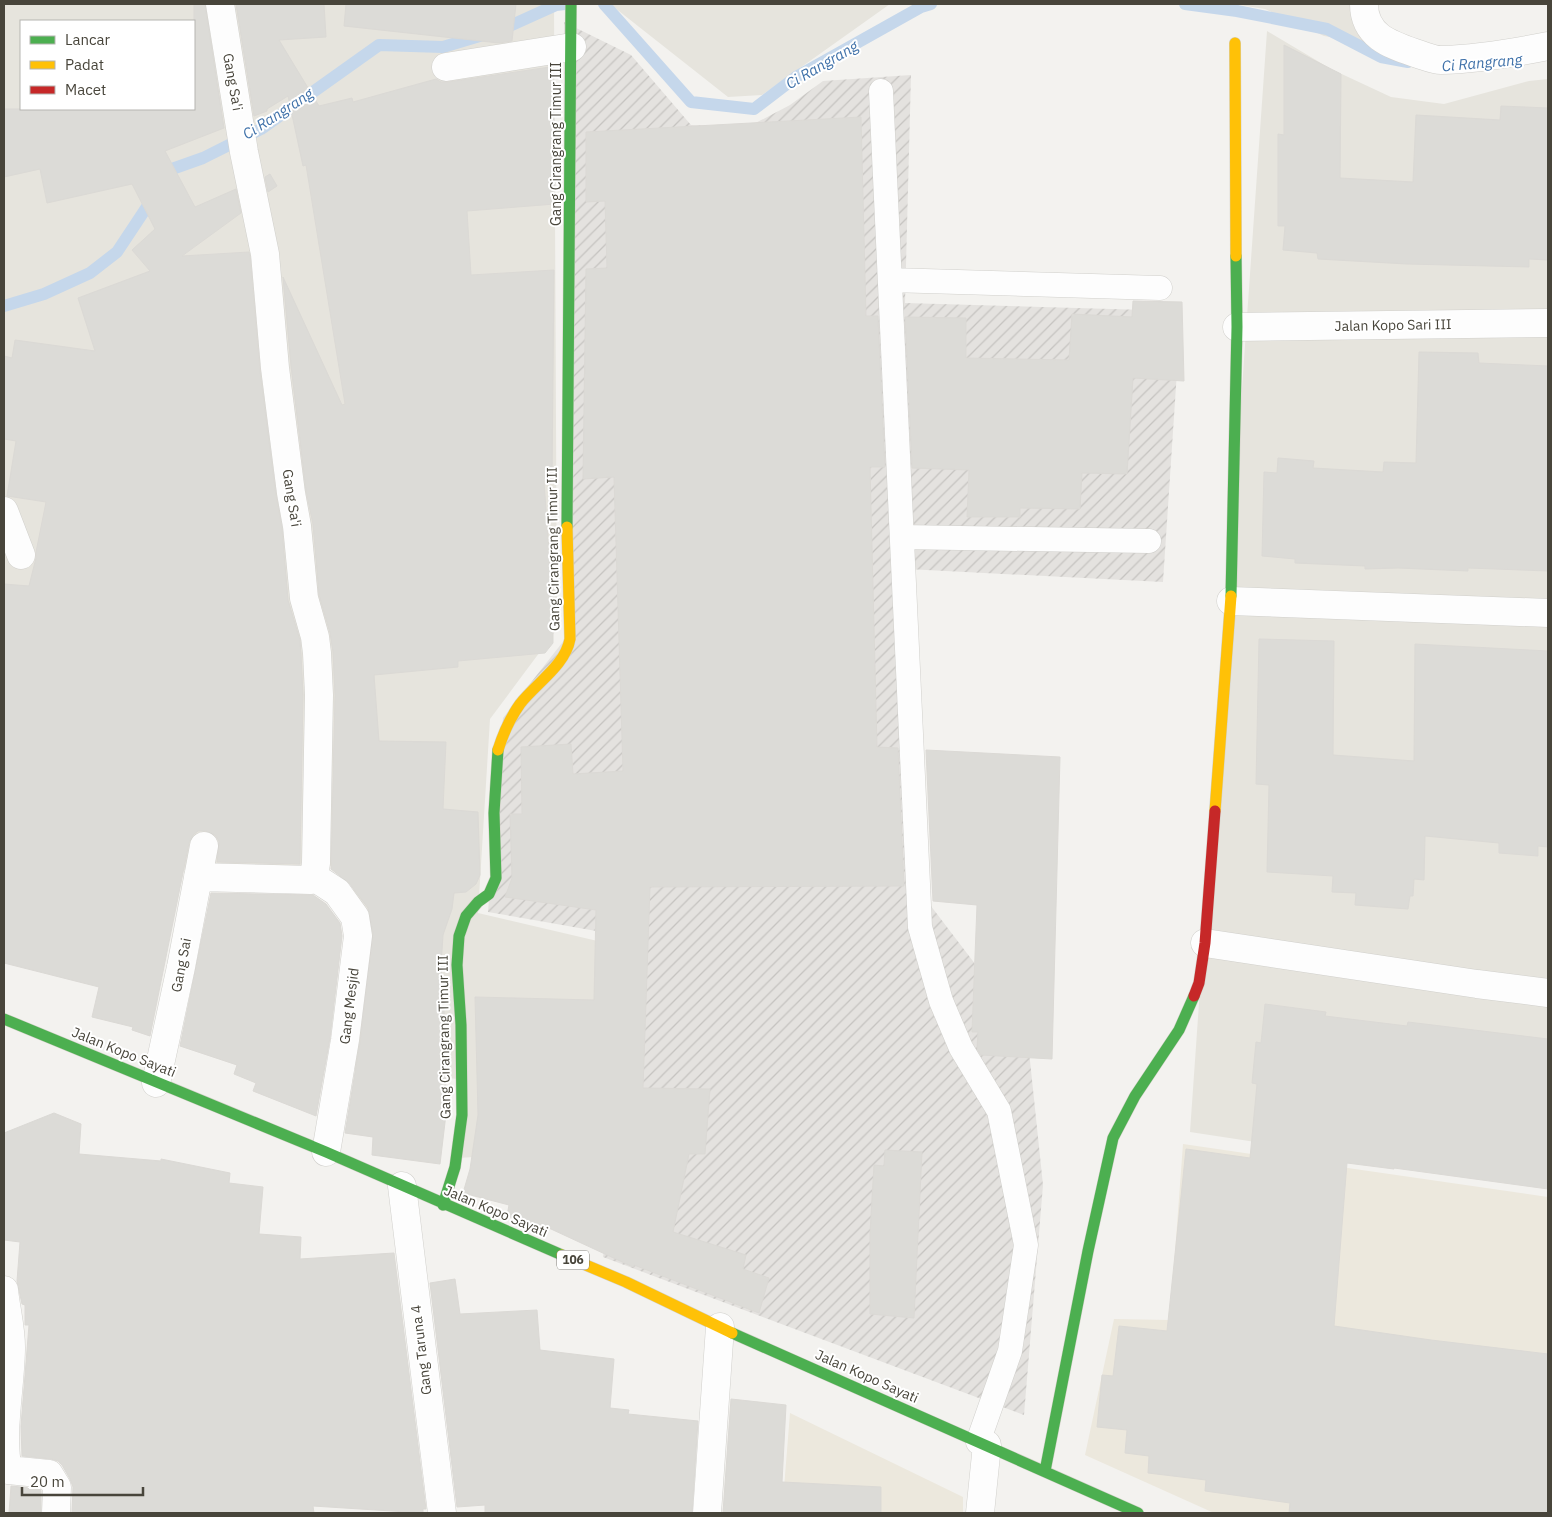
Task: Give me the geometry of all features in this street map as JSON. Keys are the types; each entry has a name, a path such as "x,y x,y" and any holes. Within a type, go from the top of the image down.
{"street":[{"name":"Gang Sa'i","path":"220,4 244,152 265,254 276,368 291,493 297,526 304,598 315,638 317,653 319,695 316,863 314,877"},
{"name":"Gang Cirangrang Timur III","path":"443,1204 455,1167 462,1115 461,1025 457,965 459,936 466,916 478,902 489,894 496,878 494,813 498,750 504,731 520,704 562,658 568,649 570,639 567,511 571,4"},
{"path":"1364,4 1364,12 1371,30 1384,40 1391,45 1438,60 1506,55 1548,46"},
{"path":"1044,1471 1088,1251 1113,1138 1135,1096 1179,1030 1199,983 1205,943 1232,601 1237,327 1235,43"},
{"path":"446,67 572,45"},
{"name":"Jalan Kopo Sari III","path":"1237,327 1548,323"},
{"path":"4,511 21,555"},
{"path":"1232,601 1548,613"},
{"name":"Gang Sai","path":"156,1082 181,967 204,846"},
{"path":"198,877 311,880 314,877"},
{"name":"Gang Mesjid","path":"314,877 337,892 355,918 358,936 345,1040 326,1152"},
{"path":"1205,943 1548,993"},
{"name":"Jalan Kopo Sayati","path":"4,1018 326,1152 501,1230 626,1282 720,1327 1044,1471 1104,1506 1138,1513"},
{"name":"Gang Taruna 4","path":"402,1186 442,1513"},
{"path":"4,1290 11,1346 6,1413 6,1464 8,1470 49,1474 57,1487 56,1513"},
{"path":"707,1513 720,1327"},
{"path":"980,1513 982,1443"}],"lane":[{"path":"881,91 920,927 940,1001 961,1048 999,1111 1026,1245 1010,1351 982,1443"},
{"path":"890,280 1160,288"},
{"path":"902,537 1150,541"}],"shaded area":[{"path":"4,4 554,4 557,629 490,719 478,913 606,943 605,1149 458,1158 458,1079 333,1067 356,865 74,873 16,890 4,928"},
{"path":"610,4 890,4 762,95 728,97"},
{"path":"1234,4 1364,4 1364,43 1324,36 1265,9"},
{"path":"564,22 631,55 691,125 746,128 790,105 823,81 911,75 905,303 1181,311 1163,582 907,569 921,893 1027,1032 1043,1185 1024,1415 603,1257 630,1060 619,935 488,912 503,718 569,634"},
{"path":"1267,31 1331,69 1391,97 1444,104 1529,81 1548,79 1548,1187 1190,1132"},
{"path":"1183,1144 1548,1197 1548,1513 1214,1513 1085,1455 1114,1319 1170,1320"},
{"path":"790,1413 963,1497 963,1513 782,1513"}],"building":[{"path":"194,4 205,4 224,128 165,151 195,207 236,189 241,213 182,256 249,252 250,256 260,370 282,528 288,600 300,640 303,695 300,864 217,862 219,841 215,835 206,831 198,831 193,835 189,843 150,1036 132,1030 133,1027 92,1017 99,987 4,963 4,584 29,586 46,502 7,496 16,441 4,439 4,356 12,358 15,340 95,351 78,298 150,271 132,250 155,229 132,184 47,203 40,169 4,177 4,109 195,110"},
{"path":"236,4 324,4 326,37 279,40 319,106 352,98 353,102 436,79 441,82 448,82 550,67 555,134 555,204 467,211 471,275 554,270 552,481 544,481 550,567 553,567 553,643 545,653 458,661 458,667 374,675 379,741 446,742 443,809 478,812 480,875 476,884 466,892 454,893 452,909 443,935 441,966 445,1026 446,1114 440,1164 372,1155 373,1137 345,1133 360,1042 373,934 368,908 349,883 331,869 335,695 333,652 330,633 319,595 313,524 306,491 291,366 283,277 342,405 345,404 306,165 303,166 288,96 267,109 267,111 254,116"},
{"path":"346,4 516,4 512,41 499,43 344,26"},
{"path":"1284,45 1341,74 1340,178 1413,182 1416,115 1500,120 1501,106 1548,108 1548,260 1529,259 1529,267 1407,264 1318,259 1317,253 1283,250 1285,226 1278,226 1278,134 1284,135"},
{"path":"861,117 866,316 878,316 885,467 870,467 877,747 898,748 904,886 650,887 643,1088 710,1089 705,1154 689,1154 673,1232 746,1255 743,1269 769,1278 759,1313 634,1265 633,1267 551,1229 507,1216 509,1205 463,1193 470,1169 478,1115 475,997 594,1000 596,910 505,897 512,878 510,814 522,814 521,747 571,744 573,774 623,771 614,477 583,479 586,269 607,268 605,201 586,202 586,132"},
{"path":"270,174 277,186 268,192 265,177"},
{"path":"1133,301 1182,302 1184,381 1133,378 1127,474 1082,473 1080,509 1020,508 1020,517 967,517 969,470 912,468 905,317 966,318 966,358 1069,360 1072,314 1132,317"},
{"path":"1419,352 1478,353 1479,363 1548,366 1548,571 1468,568 1468,571 1398,568 1365,569 1365,566 1295,563 1295,559 1262,556 1264,472 1277,473 1278,458 1314,461 1313,468 1383,472 1384,462 1416,463"},
{"path":"1259,639 1334,641 1333,755 1414,761 1415,644 1548,651 1548,847 1538,846 1538,856 1499,853 1499,843 1425,836 1424,880 1414,879 1413,896 1410,896 1408,909 1355,905 1356,893 1332,892 1333,876 1267,872 1269,785 1256,784"},
{"path":"926,750 1060,757 1052,1059 981,1055 977,1049 978,1032 972,1032 977,905 933,901"},
{"path":"211,893 313,895 326,904 340,923 342,936 330,1038 316,1116 253,1091 256,1083 234,1074 237,1065 180,1046"},
{"path":"1265,1004 1326,1012 1325,1016 1407,1026 1408,1022 1548,1039 1548,1189 1347,1163 1334,1326 1548,1354 1548,1513 1289,1513 1290,1503 1205,1491 1206,1480 1148,1473 1149,1456 1125,1453 1127,1430 1097,1427 1102,1375 1113,1376 1119,1326 1167,1331 1186,1149 1250,1158 1257,1084 1252,1083 1256,1042 1261,1043"},
{"path":"54,1113 81,1124 79,1154 161,1161 161,1159 230,1173 229,1183 263,1187 259,1234 301,1237 300,1259 394,1253 426,1509 423,1509 423,1513 313,1506 314,1513 72,1513 73,1487 62,1465 58,1461 51,1459 22,1456 21,1426 29,1325 25,1325 25,1305 22,1304 17,1281 20,1242 4,1240 4,1133"},
{"path":"885,1150 922,1152 914,1318 870,1314 870,1233 874,1165 884,1166"},
{"path":"455,1279 460,1314 537,1310 540,1350 614,1359 610,1408 629,1410 628,1414 698,1421 692,1513 485,1513 485,1505 457,1507 430,1283"},
{"path":"731,1399 786,1405 782,1482 881,1487 881,1513 723,1513"},
{"path":"11,1486 40,1489 41,1513 9,1513"}],"waterway":[{"name":"Ci Rangrang","path":"4,306 44,294 90,273 117,252 172,169 203,158 261,129 379,45 443,47 503,29 556,5 565,4"},
{"name":"Ci Rangrang","path":"604,4 691,102 754,109 796,77 921,7 931,4"},
{"name":"Ci Rangrang","path":"1185,4 1237,11 1327,29 1381,57 1408,62"}],"traffic: fast":[{"path":"567,527 571,4"},
{"path":"1231,596 1237,327 1236,256"},
{"path":"443,1205 455,1167 462,1115 461,1025 457,965 459,936 466,916 478,902 489,894 496,878 494,813 498,750"},
{"path":"1045,1471 1088,1251 1113,1138 1135,1096 1179,1030 1194,996"},
{"path":"4,1019 326,1152 562,1255"},
{"path":"732,1333 1138,1513"}],"traffic: slow":[{"path":"1235,43 1236,256"},
{"path":"498,750 507,726 520,704 556,666 567,649 570,639 567,527"},
{"path":"1215,811 1231,596"},
{"path":"562,1255 626,1282 732,1333"}],"traffic: jam":[{"path":"1194,996 1199,983 1205,943 1215,811"}]}
